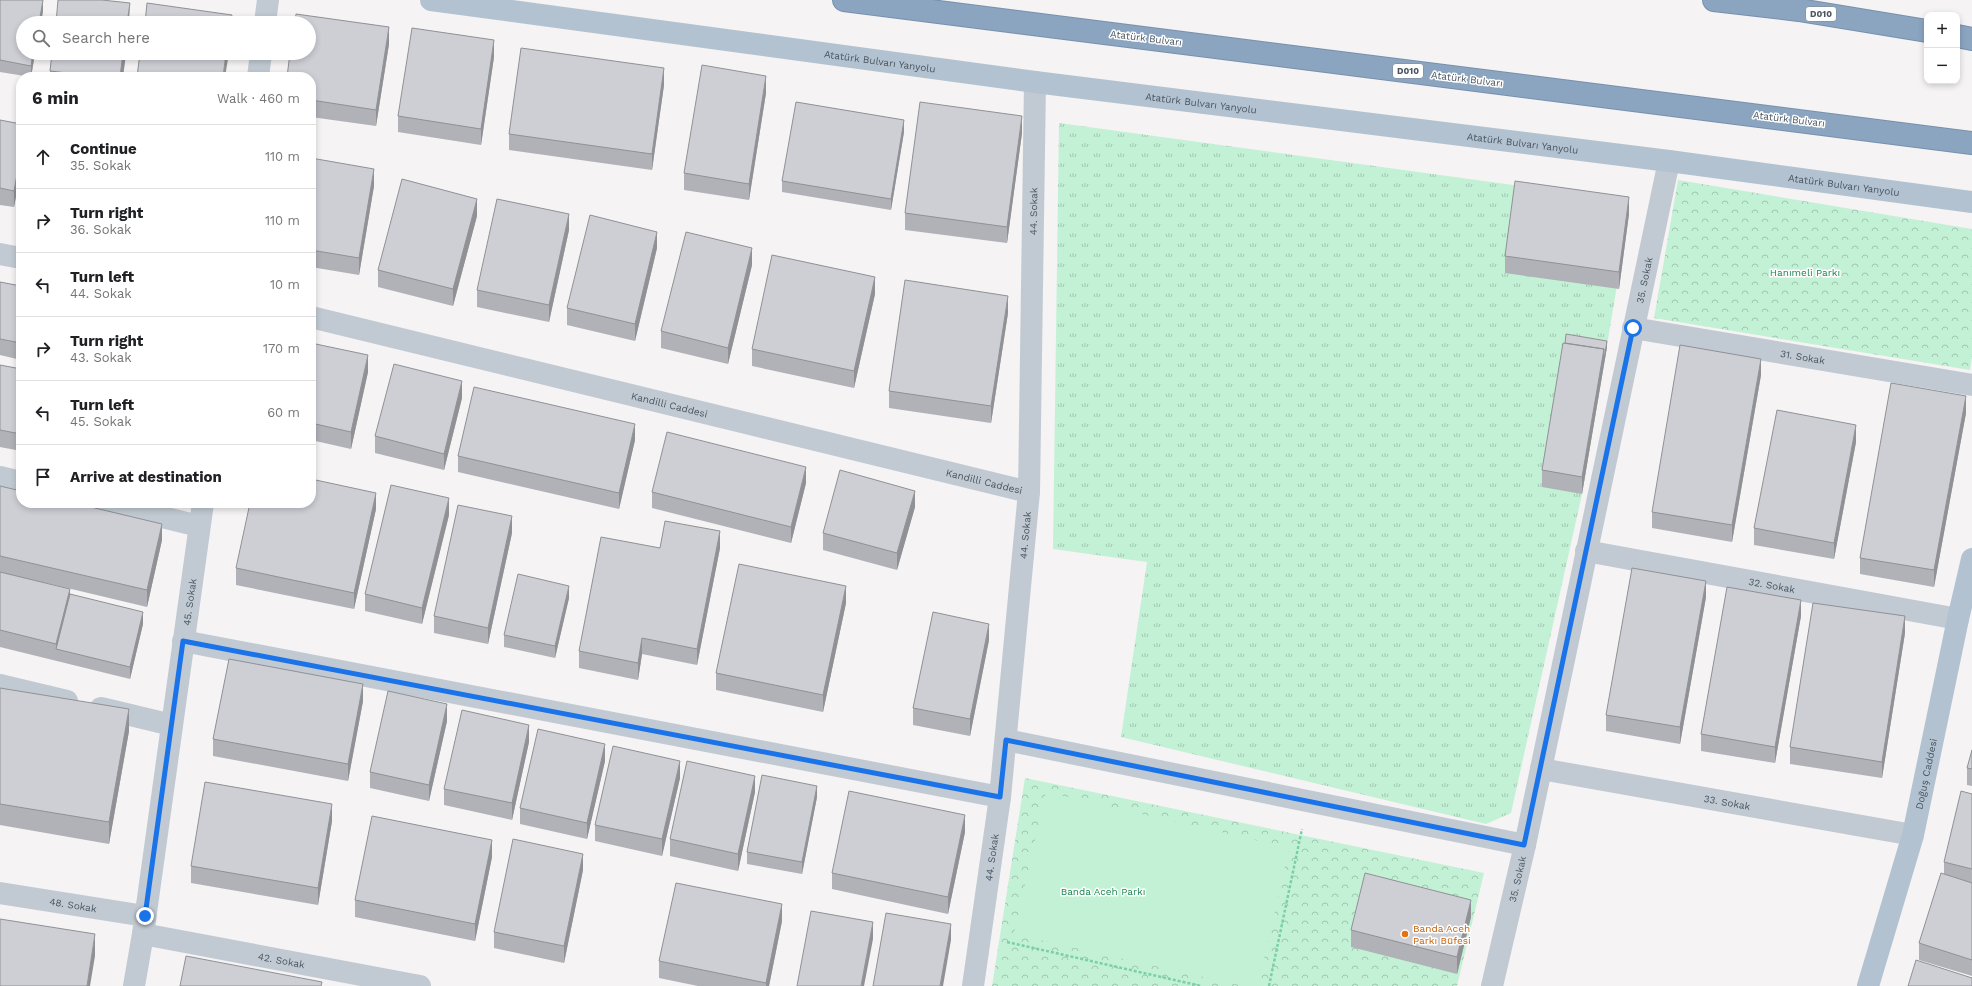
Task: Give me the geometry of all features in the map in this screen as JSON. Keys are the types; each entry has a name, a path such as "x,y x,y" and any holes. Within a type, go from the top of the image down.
{"highway":[{"name":"Atatürk Bulvarı","path":"844,0 1972,142"},
{"name":"D010","path":"1714,0 1800,5 1924,30"},
{"path":"1960,36 1972,38"}],"main road":[{"name":"Atatürk Bulvarı Yanyolu","path":"430,0 1035,82 1972,202"},
{"name":"Doğuş Caddesi","path":"1868,986 1913,835 1972,559"}],"street":[{"path":"266,16 268,0"},
{"path":"259,72 260,60"},
{"name":"44. Sokak","path":"973,986 982,936 1000,797 1028,492 1035,82"},
{"name":"35. Sokak","path":"1492,986 1541,769 1669,162"},
{"path":"0,254 16,257"},
{"name":"Kandilli Caddesi","path":"316,318 1028,492"},
{"name":"31. Sokak","path":"1633,328 1972,385"},
{"path":"0,477 16,481"},
{"path":"126,508 200,526"},
{"name":"45. Sokak","path":"134,986 144,925 202,508"},
{"name":"32. Sokak","path":"1586,551 1958,620"},
{"path":"183,641 1000,797"},
{"path":"0,685 172,725"},
{"path":"1006,740 1524,845"},
{"name":"33. Sokak","path":"1541,769 1913,835"},
{"name":"48. Sokak","path":"0,893 144,925"},
{"name":"42. Sokak","path":"144,925 420,986"}],"path":[{"path":"1269,986 1307,801"},
{"path":"982,936 1201,986"}],"green space":[{"path":"1059,123 1615,199 1629,214 1582,494 1511,813 1486,824 1121,737 1147,562 1053,549"},
{"name":"Hanımeli Parkı","path":"1678,180 1972,229 1972,357 1970,370 1654,318"},
{"name":"Banda Aceh Parkı","path":"1025,778 1484,873 1457,986 992,986"},
{"path":"1046,792 1289,848 1258,986 1244,986 1014,934"}],"building":[{"path":"0,0 43,0 40,16 16,16 16,60 32,60 31,66 0,60"},
{"path":"58,0 102,0 130,3 128,16 57,16"},
{"path":"147,3 232,15 232,16 146,16"},
{"path":"296,14 310,16 296,16"},
{"path":"316,17 389,27 376,110 316,101 316,72 288,72 289,60 316,60"},
{"path":"412,28 494,40 481,129 398,116"},
{"path":"521,48 664,68 652,154 509,134"},
{"path":"51,60 122,60 121,72 50,71"},
{"path":"139,60 225,60 224,72 138,72"},
{"path":"702,65 766,76 749,184 684,173"},
{"path":"796,102 904,120 891,199 782,181"},
{"path":"920,102 1022,116 1007,227 905,213"},
{"path":"0,120 16,123 16,180 14,191 0,188"},
{"path":"316,159 374,169 359,258 316,251"},
{"path":"402,179 477,199 453,289 378,270"},
{"path":"1515,181 1629,197 1619,272 1505,256"},
{"path":"497,199 569,214 549,305 477,290"},
{"path":"590,215 657,232 635,324 567,308"},
{"path":"686,232 752,248 728,348 661,331"},
{"path":"772,255 875,277 854,371 752,349"},
{"path":"905,280 1008,296 991,406 889,391"},
{"path":"0,282 16,285 16,342 0,339"},
{"path":"1566,334 1607,341 1604,360 1604,349 1565,343"},
{"path":"1563,343 1604,349 1582,477 1542,470"},
{"path":"316,344 368,355 351,432 316,424"},
{"path":"1680,345 1761,359 1732,525 1652,512"},
{"path":"394,364 462,381 444,454 375,436"},
{"path":"0,365 16,368 16,433 0,430"},
{"path":"1891,383 1966,396 1934,570 1860,558"},
{"path":"474,387 635,424 619,493 458,456"},
{"path":"1777,410 1856,425 1834,543 1754,528"},
{"path":"667,432 806,467 791,527 652,492"},
{"path":"840,470 915,491 897,553 823,533"},
{"path":"316,480 376,493 354,593 236,568 249,508 316,508"},
{"path":"391,485 449,498 422,608 365,594"},
{"path":"0,486 16,490 16,508 95,508 162,524 147,590 0,556"},
{"path":"458,505 512,516 488,628 434,616"},
{"path":"665,521 720,531 697,649 642,638 638,663 579,651 601,537 660,548"},
{"path":"739,564 846,586 823,695 716,673"},
{"path":"1632,568 1706,581 1680,727 1606,715"},
{"path":"0,572 70,589 56,644 0,630"},
{"path":"518,574 569,586 555,646 504,635"},
{"path":"1727,587 1801,600 1775,747 1701,734"},
{"path":"70,594 143,612 130,667 56,649"},
{"path":"1813,603 1905,616 1882,762 1790,747"},
{"path":"933,612 989,624 970,719 913,708"},
{"path":"229,659 363,684 348,764 213,739"},
{"path":"0,688 129,709 109,822 0,804"},
{"path":"388,691 447,704 429,785 370,772"},
{"path":"462,710 529,725 512,803 444,789"},
{"path":"538,729 605,744 587,823 520,808"},
{"path":"613,746 680,761 662,839 595,825"},
{"path":"1972,750 1972,769 1967,768"},
{"path":"687,761 755,776 738,854 670,839"},
{"path":"762,775 817,786 802,862 747,852"},
{"path":"205,782 332,804 318,888 191,866"},
{"path":"849,791 965,815 948,897 832,873"},
{"path":"1961,791 1972,794 1972,869 1944,862"},
{"path":"372,816 492,840 475,924 355,900"},
{"path":"513,839 583,854 564,946 494,932"},
{"path":"1365,873 1471,900 1457,957 1351,930"},
{"path":"1941,873 1972,883 1972,960 1919,943"},
{"path":"676,883 782,904 766,983 659,961"},
{"path":"811,911 873,922 861,986 797,986"},
{"path":"886,913 951,924 940,986 873,986"},
{"path":"0,919 95,934 87,986 0,986"},
{"path":"186,956 322,982 321,986 180,986"},
{"path":"1916,960 1972,978 1972,986 1908,986"}],"place":[{"name":"Banda Aceh Parkı Büfesi","path":"1405,934"}],"route":[{"path":"145,916 183,641 1000,797 1006,740 1524,845 1633,328"}]}
